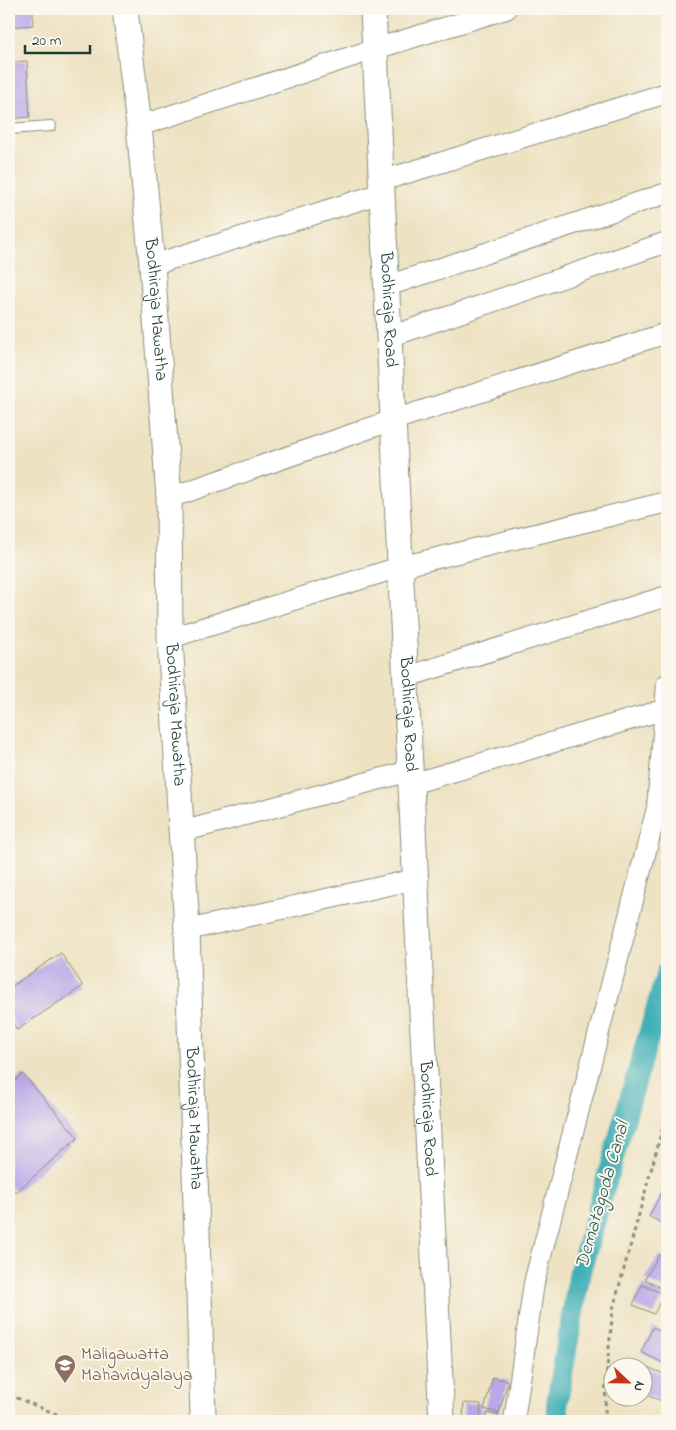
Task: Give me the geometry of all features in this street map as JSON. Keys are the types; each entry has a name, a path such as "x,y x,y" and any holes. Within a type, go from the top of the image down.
{"street":[{"name":"Bodhiraja Mawatha","path":"125,9 139,126 152,265 169,498 170,638 187,930 203,1416 201,1421"},
{"name":"Bodhiraja Road","path":"373,9 442,1421"},
{"path":"139,126 375,49 506,9"},
{"path":"152,265 667,93"},
{"path":"387,286 667,194"},
{"path":"389,337 667,242"},
{"path":"169,498 393,420 667,333"},
{"path":"170,638 400,567 667,502"},
{"path":"406,677 667,596"},
{"path":"514,1421 534,1283 657,808 667,684"},
{"path":"182,832 411,777 666,708"},
{"path":"187,930 416,879"}],"lane":[{"path":"9,129 51,126"}],"path":[{"path":"605,1421 606,1377 613,1309 667,1112"},
{"path":"9,1395 74,1421"}],"building":[{"path":"9,9 33,9 33,25 9,27"},
{"path":"27,61 30,117 9,119 9,62"},
{"path":"61,953 83,986 17,1030 9,1017 9,988"},
{"path":"23,1074 78,1138 16,1192 9,1184 9,1086"},
{"path":"664,1188 667,1190 667,1215 662,1224 649,1216"},
{"path":"659,1255 667,1260 667,1286 665,1290 645,1279"},
{"path":"642,1285 664,1294 654,1314 633,1305"},
{"path":"653,1327 667,1334 667,1365 641,1352"},
{"path":"654,1370 667,1375 667,1403 654,1398"},
{"path":"493,1377 508,1381 499,1413 484,1409"},
{"path":"464,1403 481,1404 480,1421 463,1421"},
{"path":"487,1413 498,1415 497,1421 485,1421"}],"waterway":[{"name":"Dematagoda Canal","path":"559,1421 557,1403 580,1271 667,973"}],"place":[{"name":"Maligawatta Mahavidyalaya","path":"65,1384"}]}
